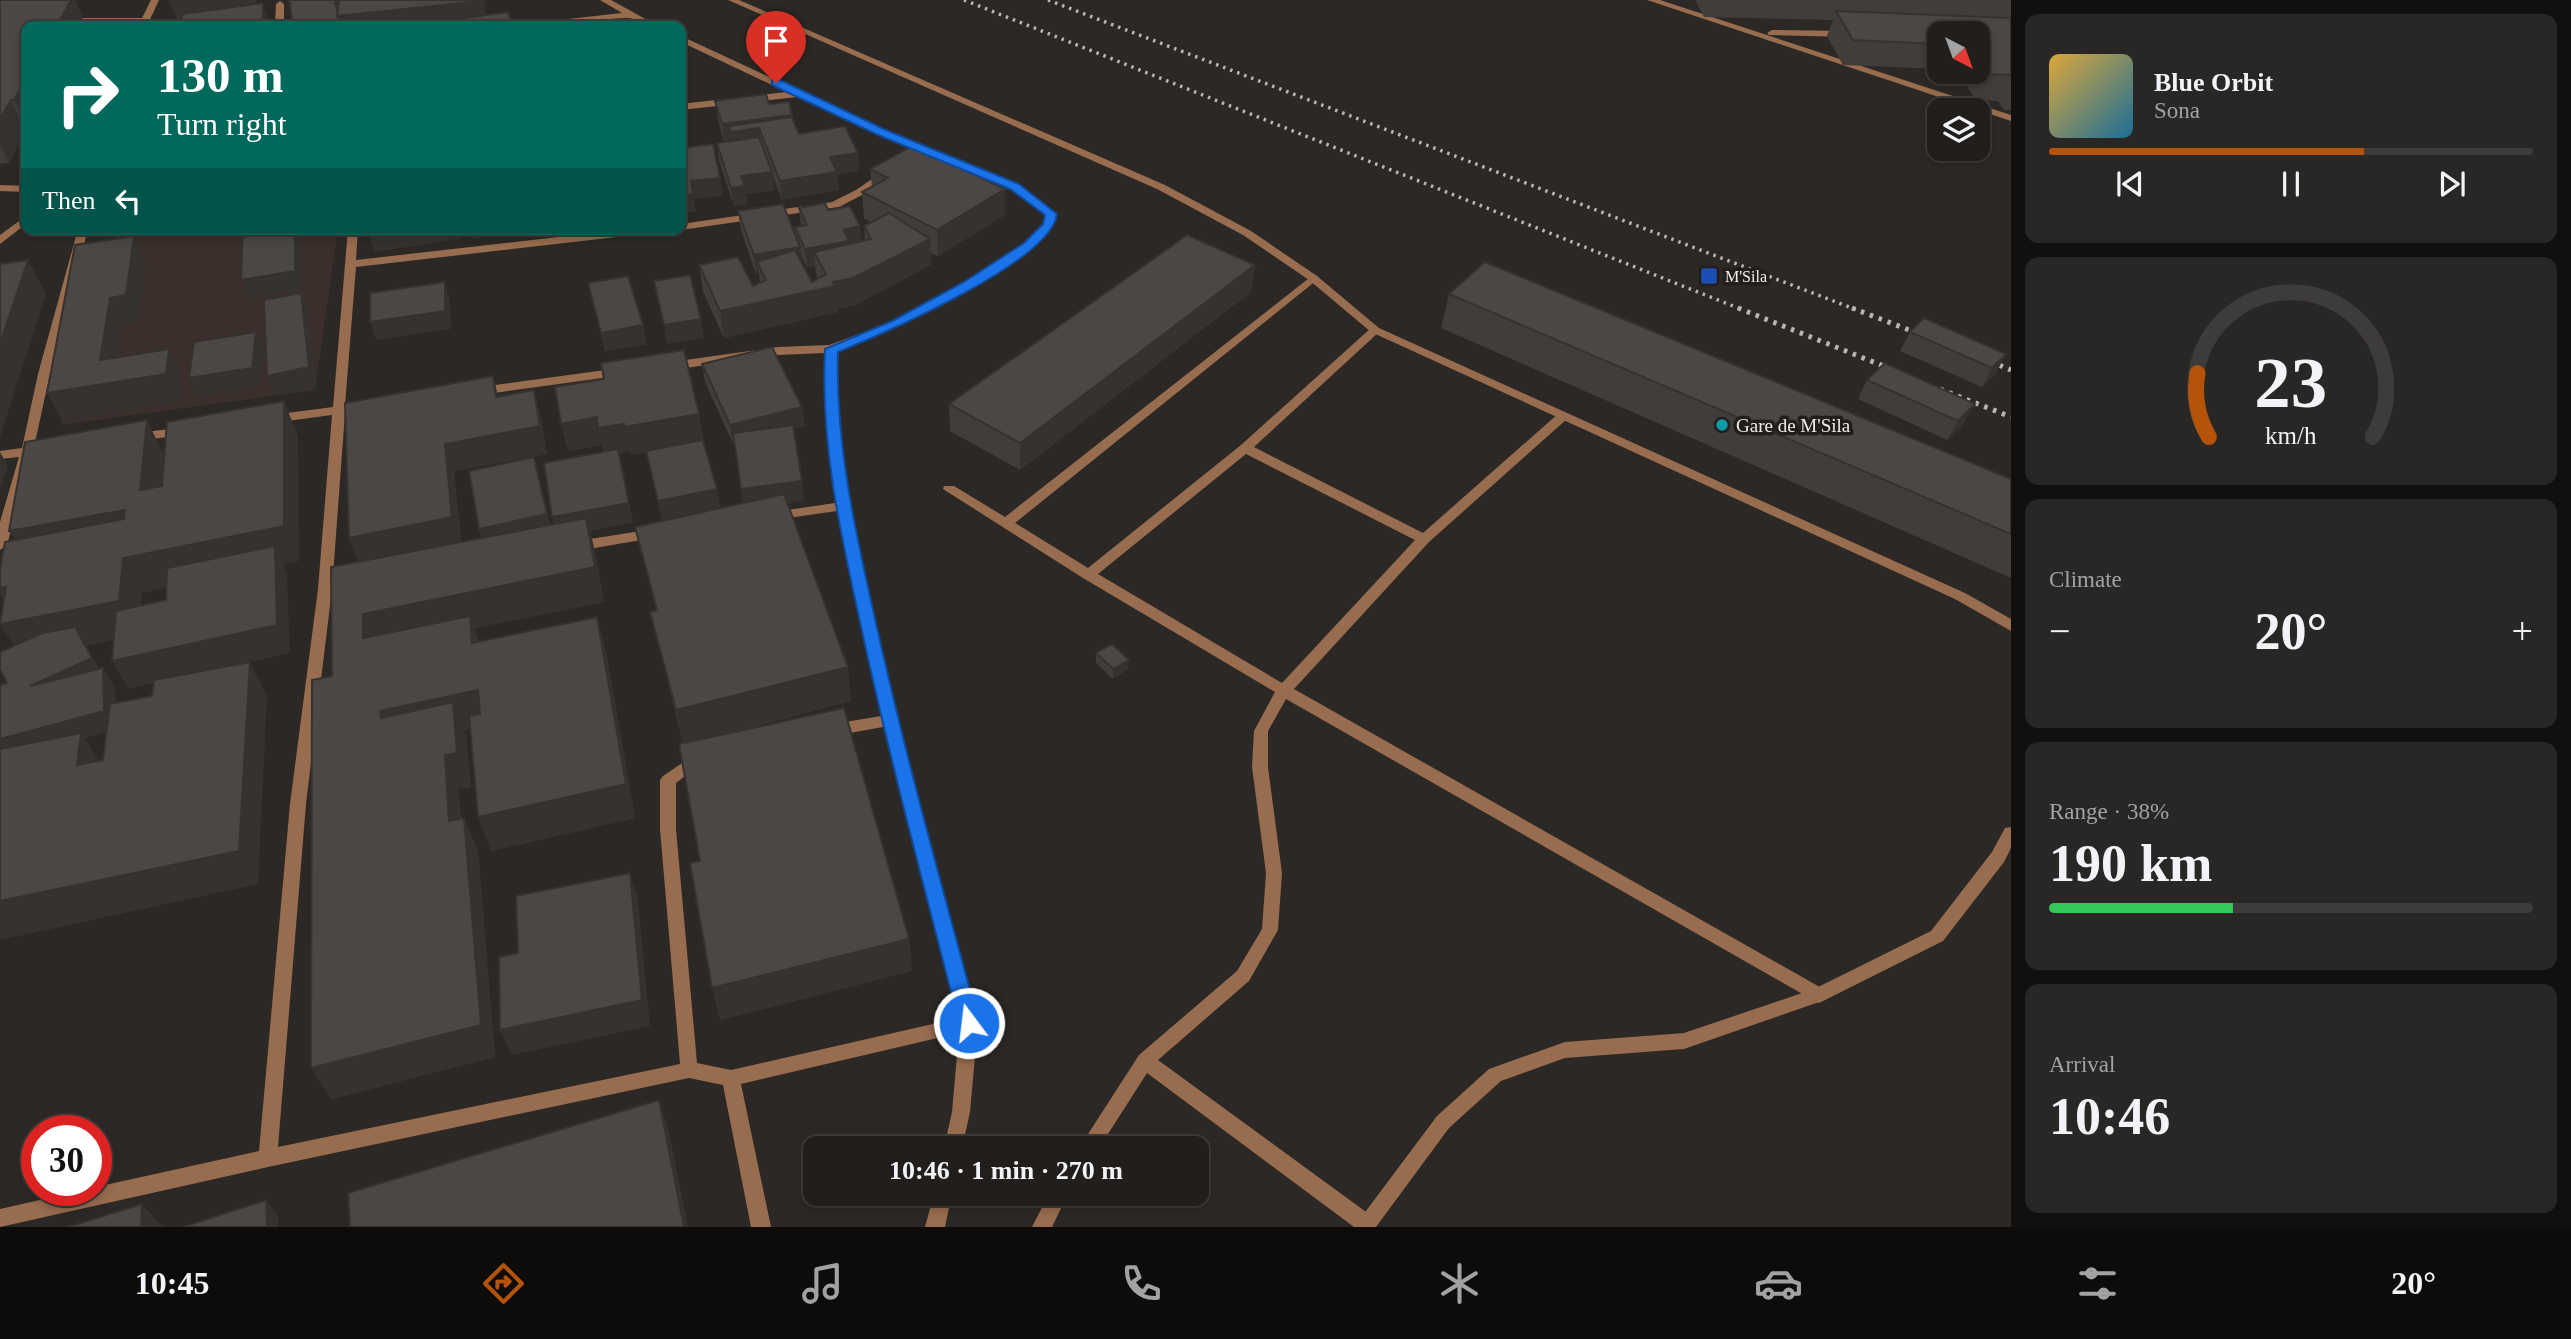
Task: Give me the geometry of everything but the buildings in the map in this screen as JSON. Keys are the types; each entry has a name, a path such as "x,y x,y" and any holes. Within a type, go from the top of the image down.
{"street":[{"path":"146,21 155,0"},
{"path":"604,0 642,21"},
{"path":"732,0 1161,187 1247,233 1313,278 1375,330 1960,596 2011,626"},
{"path":"1651,0 2011,118"},
{"path":"280,4 280,21"},
{"path":"576,21 629,15"},
{"path":"1757,33 1861,34"},
{"path":"655,368 778,351 831,349 896,324 968,285 1029,245 1049,225 1051,214 1015,187 911,150 799,93 686,41"},
{"path":"686,106 799,93"},
{"path":"686,226 835,205 860,192 891,169"},
{"path":"0,188 21,189"},
{"path":"0,241 21,223"},
{"path":"0,545 27,452 44,374 81,235"},
{"path":"268,1158 298,804 332,588 352,235"},
{"path":"349,264 607,235"},
{"path":"1005,524 1313,278"},
{"path":"1088,575 1245,448 1375,330"},
{"path":"831,349 830,388 842,506 889,720 969,1023 961,1112 956,1136"},
{"path":"464,394 628,371"},
{"path":"259,421 382,405"},
{"path":"1096,1136 1145,1061 1243,976 1270,930 1274,873 1260,767 1261,731 1283,691 1424,539 1563,416"},
{"path":"123,439 204,428"},
{"path":"0,455 55,448"},
{"path":"1245,448 1424,539"},
{"path":"949,489 1283,691 1819,995"},
{"path":"764,518 842,506"},
{"path":"567,548 673,531"},
{"path":"811,734 889,720"},
{"path":"689,1070 668,829 668,780 693,760 717,754"},
{"path":"1145,1061 1365,1225 1443,1122 1496,1075 1565,1050 1684,1041 1819,995 1937,936 1998,857 2011,833"},
{"path":"0,1218 268,1158 689,1070 732,1078 969,1023"},
{"path":"732,1078 761,1227"},
{"path":"935,1227 940,1206"},
{"path":"1042,1227 1053,1206"}],"shaded area":[{"path":"114,235 337,235 315,390 61,425"}],"railway":[{"path":"964,0 1743,310"},
{"path":"1048,0 1857,310"},
{"path":"1738,308 1901,373"},
{"path":"1852,308 1930,338"},
{"path":"1982,358 2011,370"},
{"path":"1940,389 2011,417"}],"place":[{"name":"M'Sila","path":"1709,276"},
{"name":"Gare de M'Sila","path":"1722,425"}],"route":[{"path":"776,83 882,133 1015,187 1051,214 1049,225 1029,245 968,285 896,324 831,349 830,388 842,506 889,720 969,1023"}]}
